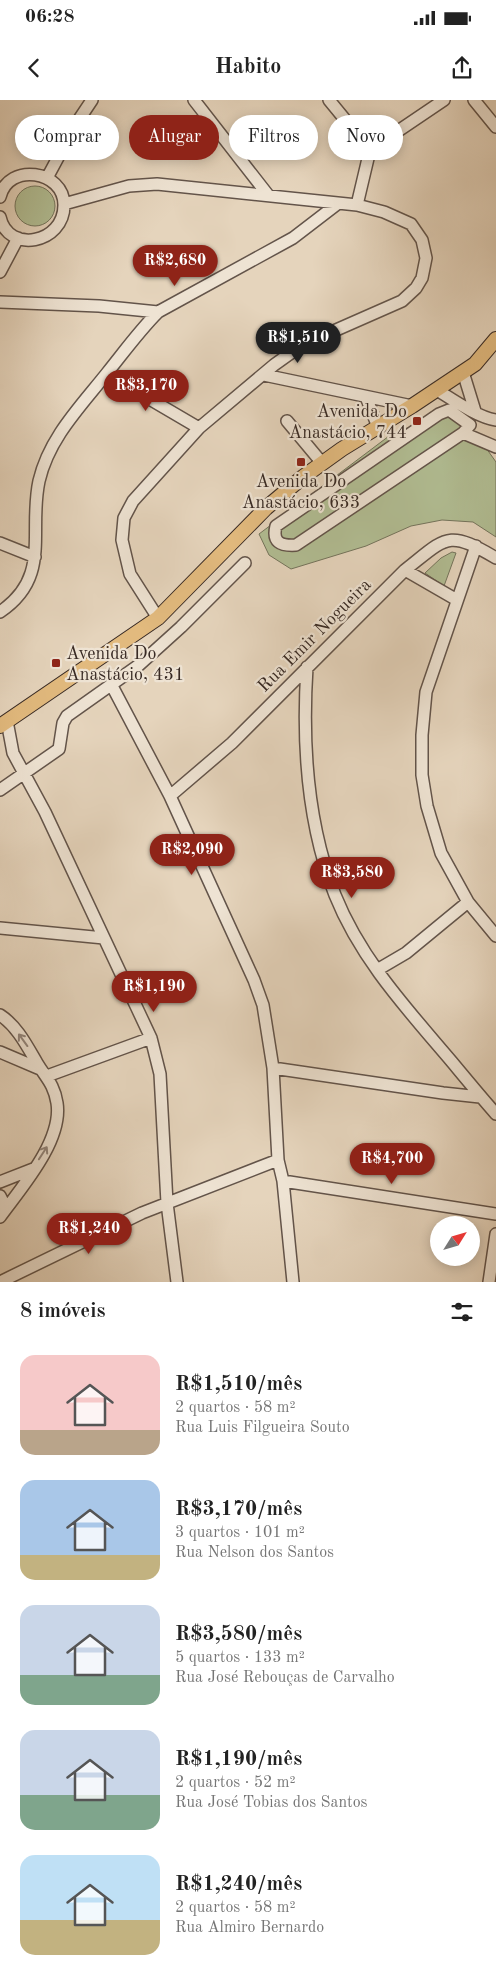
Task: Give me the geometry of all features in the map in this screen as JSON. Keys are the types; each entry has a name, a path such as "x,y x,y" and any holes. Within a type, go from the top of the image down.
{"main road":[{"path":"4,724 158,618 266,508 322,463 412,406 442,393 464,378 496,338"}],"street":[{"path":"47,178 76,124 92,100"},
{"path":"194,100 268,195"},
{"path":"329,100 341,115"},
{"path":"403,128 444,100"},
{"path":"474,100 496,127"},
{"path":"357,205 368,160"},
{"path":"0,194 9,182 21,175 34,174 47,178 61,194 64,204 63,217 56,229 45,238 32,240 10,236"},
{"path":"64,204 129,186 157,184 268,195 336,205 357,205 399,217 411,224 418,232 426,258 422,278 416,288 402,301 302,344 199,428 133,501 124,518 122,540 130,574 158,618"},
{"path":"0,612 24,592 35,557 39,483 46,456 58,435 138,332 158,312 293,238 336,205"},
{"path":"0,217 10,236 0,272"},
{"path":"0,302 99,306 158,312"},
{"path":"107,374 199,428"},
{"path":"264,375 412,406"},
{"path":"464,378 479,414"},
{"path":"442,393 479,414 496,420"},
{"path":"366,397 378,427"},
{"path":"479,414 466,429 296,546 285,546 276,541 274,536 276,526 439,414 449,410 466,429 496,447"},
{"path":"287,421 322,463"},
{"name":"Rua Emir Nogueira","path":"170,796 232,743 405,570 434,547 446,540 460,539 496,558"},
{"path":"0,543 35,557"},
{"path":"476,546 426,692 422,735 422,775 427,806 441,853 468,902 496,936"},
{"path":"0,790 59,749 63,723 67,716 168,639 245,563"},
{"path":"405,570 457,600"},
{"path":"308,667 304,709 307,756 318,842 336,896 377,970 402,1006 496,1114"},
{"path":"111,684 170,796 254,980 263,1005 273,1068 278,1160 283,1181 293,1282"},
{"path":"4,724 13,753 25,774 151,1038 160,1074 167,1203 177,1282"},
{"path":"0,744 13,753"},
{"path":"377,970 406,953 468,902"},
{"path":"0,928 104,938"},
{"path":"0,1015 10,1023 44,1072 57,1104 55,1130 50,1143 3,1212"},
{"path":"0,1052 44,1072 151,1038"},
{"path":"273,1068 480,1097"},
{"path":"0,1282 142,1213 278,1160"},
{"path":"0,1182 33,1169"},
{"path":"283,1181 496,1214"},
{"path":"0,1196 3,1212"},
{"path":"488,1282 496,1234"}],"green space":[{"path":"39,186 46,189 52,195 55,206 54,214 46,223 39,226 31,226 24,223 16,214 15,202 18,195 27,187"},
{"path":"459,410 496,462 496,537 473,522 442,520 411,526 366,546 291,569 269,555 259,534 393,433"},
{"path":"452,552 456,553 444,586 425,573 441,558"}],"place":[{"name":"Avenida Do Anastácio, 744","path":"417,421"},
{"name":"Avenida Do Anastácio, 633","path":"301,462"},
{"name":"Avenida Do Anastácio, 431","path":"56,663"}]}
